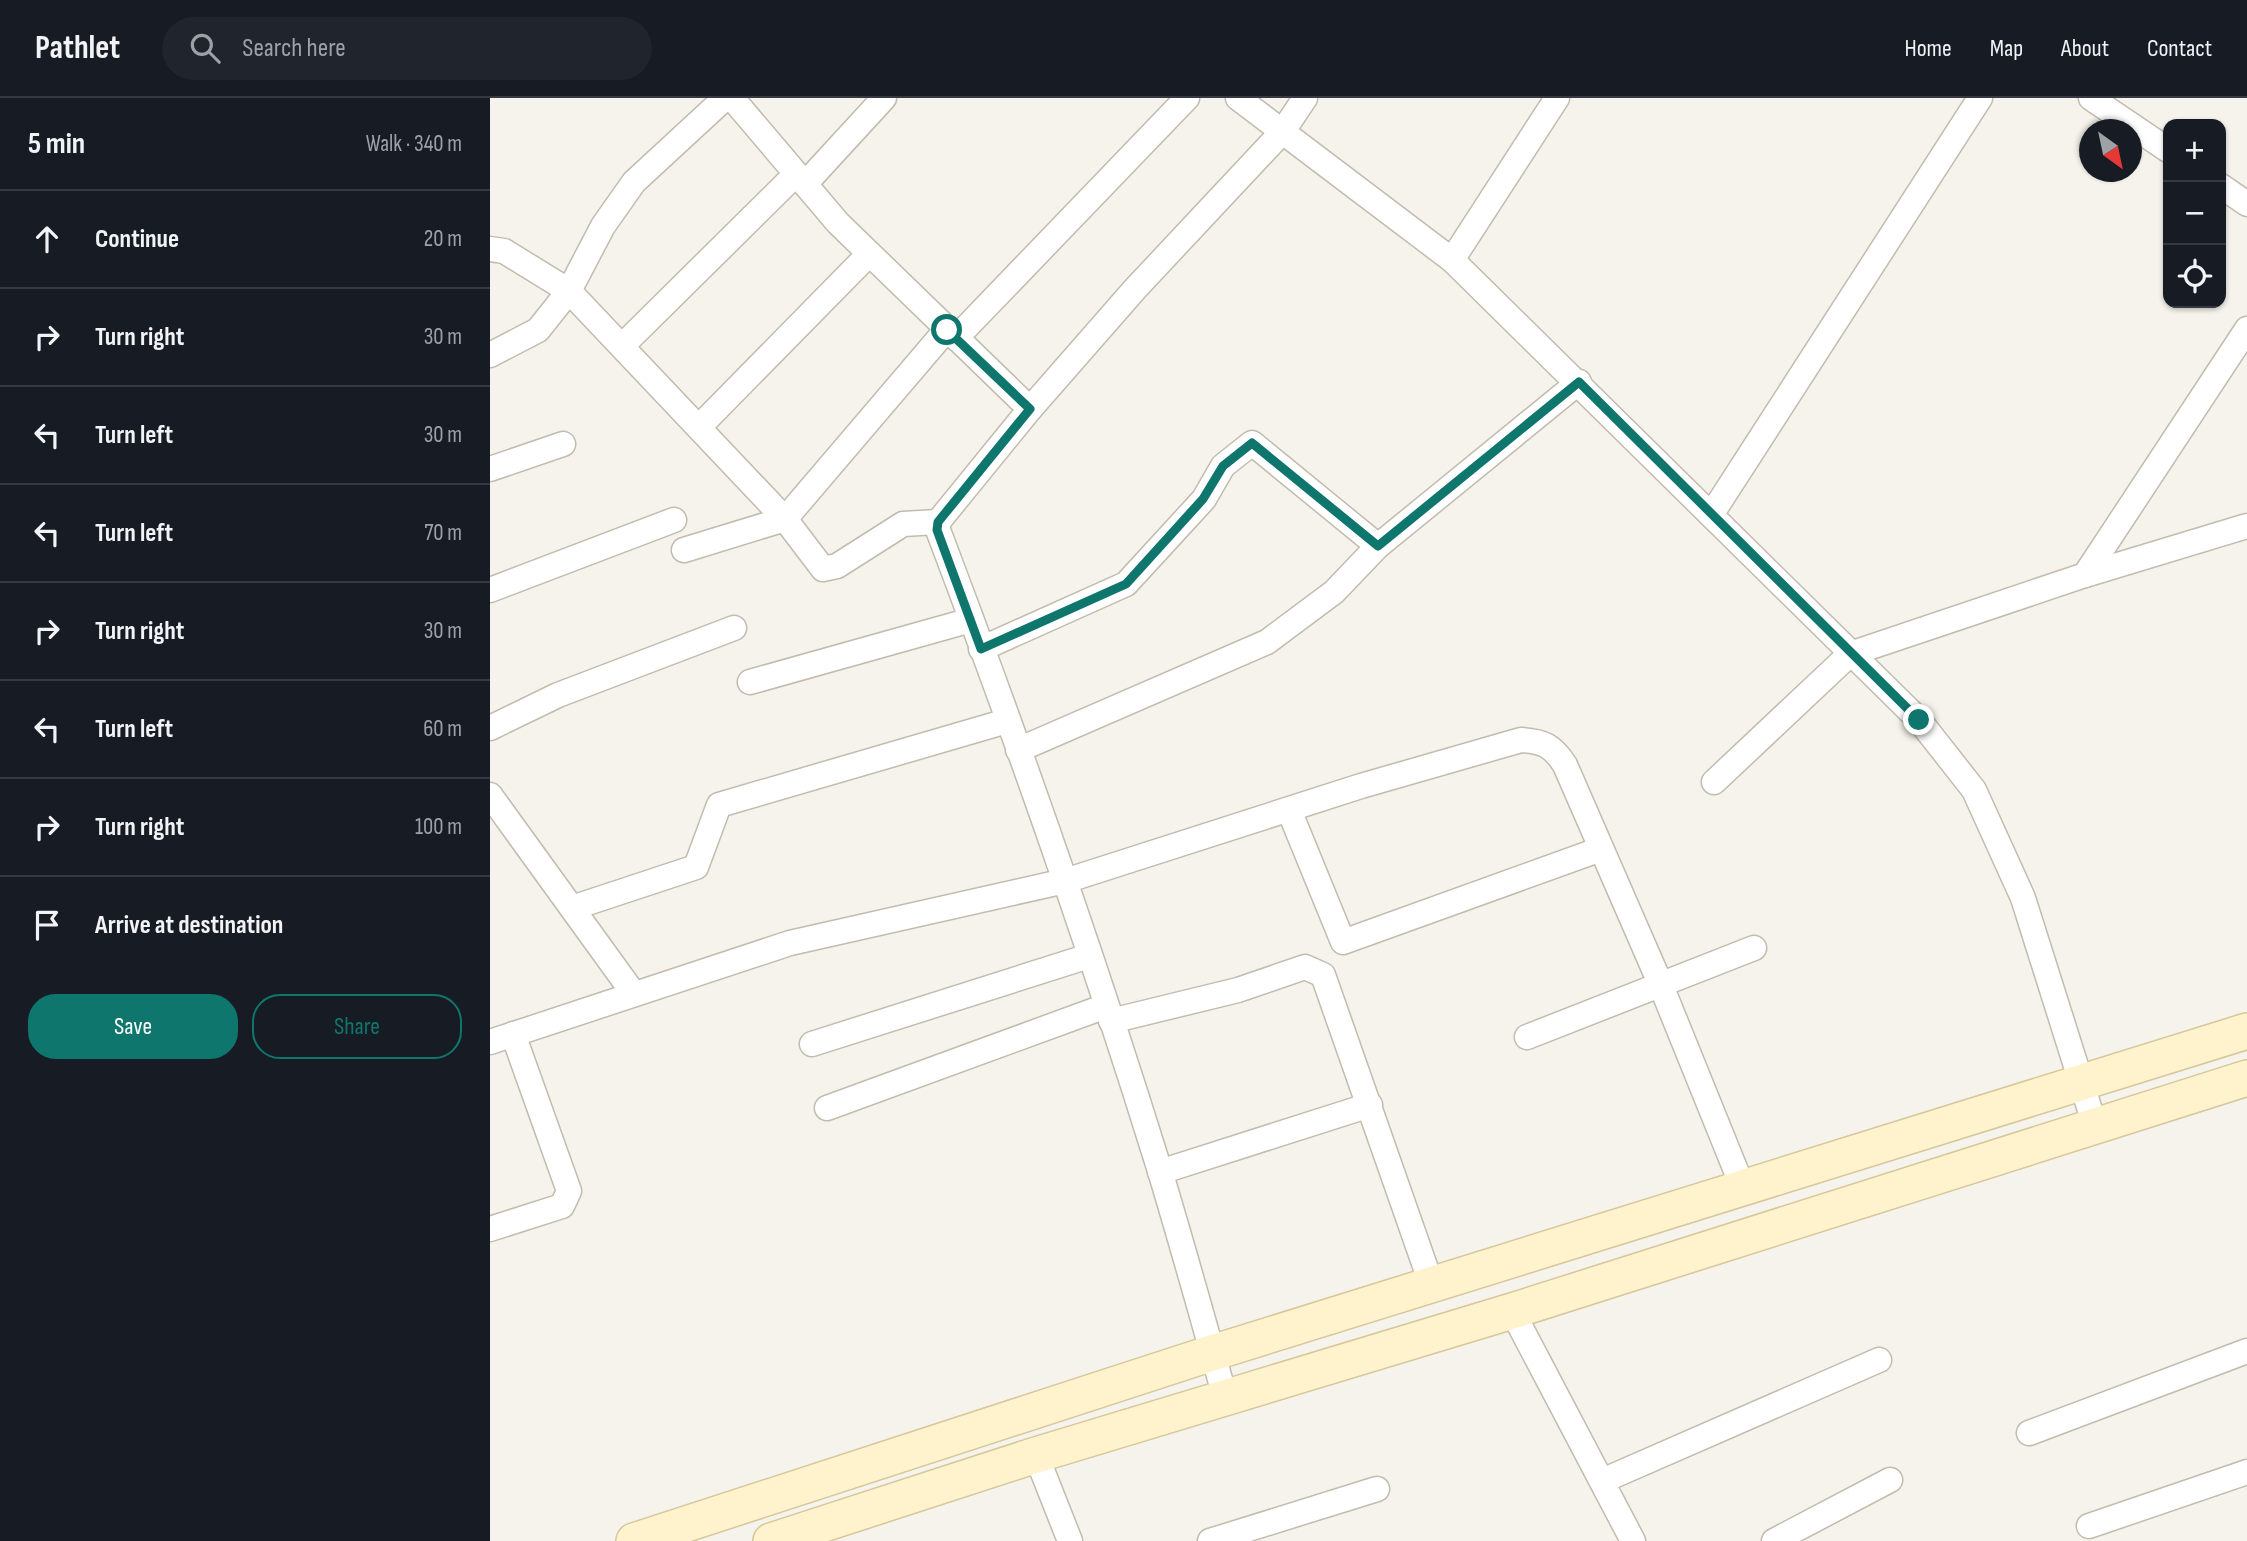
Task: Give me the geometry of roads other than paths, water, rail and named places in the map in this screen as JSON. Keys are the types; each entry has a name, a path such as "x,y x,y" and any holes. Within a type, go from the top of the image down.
{"main road":[{"path":"634,1541 1212,1353 2247,1031"},
{"path":"771,1541 1036,1455 1226,1400 2247,1078"}],"street":[{"path":"490,355 538,330 569,291 603,226 634,182 725,98"},
{"path":"733,98 869,254 1030,409"},
{"path":"622,346 884,98"},
{"path":"684,550 785,519 952,334 1187,98"},
{"path":"1238,98 1452,260 1579,382 1919,720 1974,790 2024,898 2095,1126"},
{"path":"1226,1400 1160,1172 1065,881 937,530 938,522 1030,409 1135,289 1283,131 1305,98"},
{"path":"1452,260 1557,98"},
{"path":"1711,515 1980,98"},
{"path":"2091,98 2163,147"},
{"path":"2226,189 2247,204"},
{"path":"490,249 505,251 569,291 785,519 817,564 830,569 903,524 938,522"},
{"path":"699,427 869,254"},
{"path":"2085,575 2247,330"},
{"path":"1018,750 1267,642 1334,592 1378,546 1579,382"},
{"path":"981,649 1126,584 1203,499 1223,466 1252,443 1378,546"},
{"path":"490,470 563,444"},
{"path":"490,590 674,520"},
{"path":"1714,782 1850,654 2085,575 2247,526"},
{"path":"750,682 971,620"},
{"path":"490,728 558,695 734,628"},
{"path":"572,908 696,867 719,805 1007,721"},
{"path":"490,1229 562,1206 569,1191 501,1038 790,943 1065,881 1521,740 1538,740 1554,748 1564,765 1660,983 1743,1188"},
{"path":"490,795 634,994"},
{"path":"1289,810 1343,942 1601,849"},
{"path":"1527,1037 1754,948"},
{"path":"812,1044 1089,956"},
{"path":"827,1108 1109,1014 1238,990 1305,967 1316,969 1328,984 1432,1286"},
{"path":"1160,1172 1370,1105"},
{"path":"1511,1311 1633,1541"},
{"path":"2029,1433 2247,1351"},
{"path":"1602,1481 1879,1360"},
{"path":"1036,1455 1070,1541"},
{"path":"2089,1526 2247,1472"},
{"path":"1774,1541 1890,1479"},
{"path":"1210,1541 1377,1489"}]}
